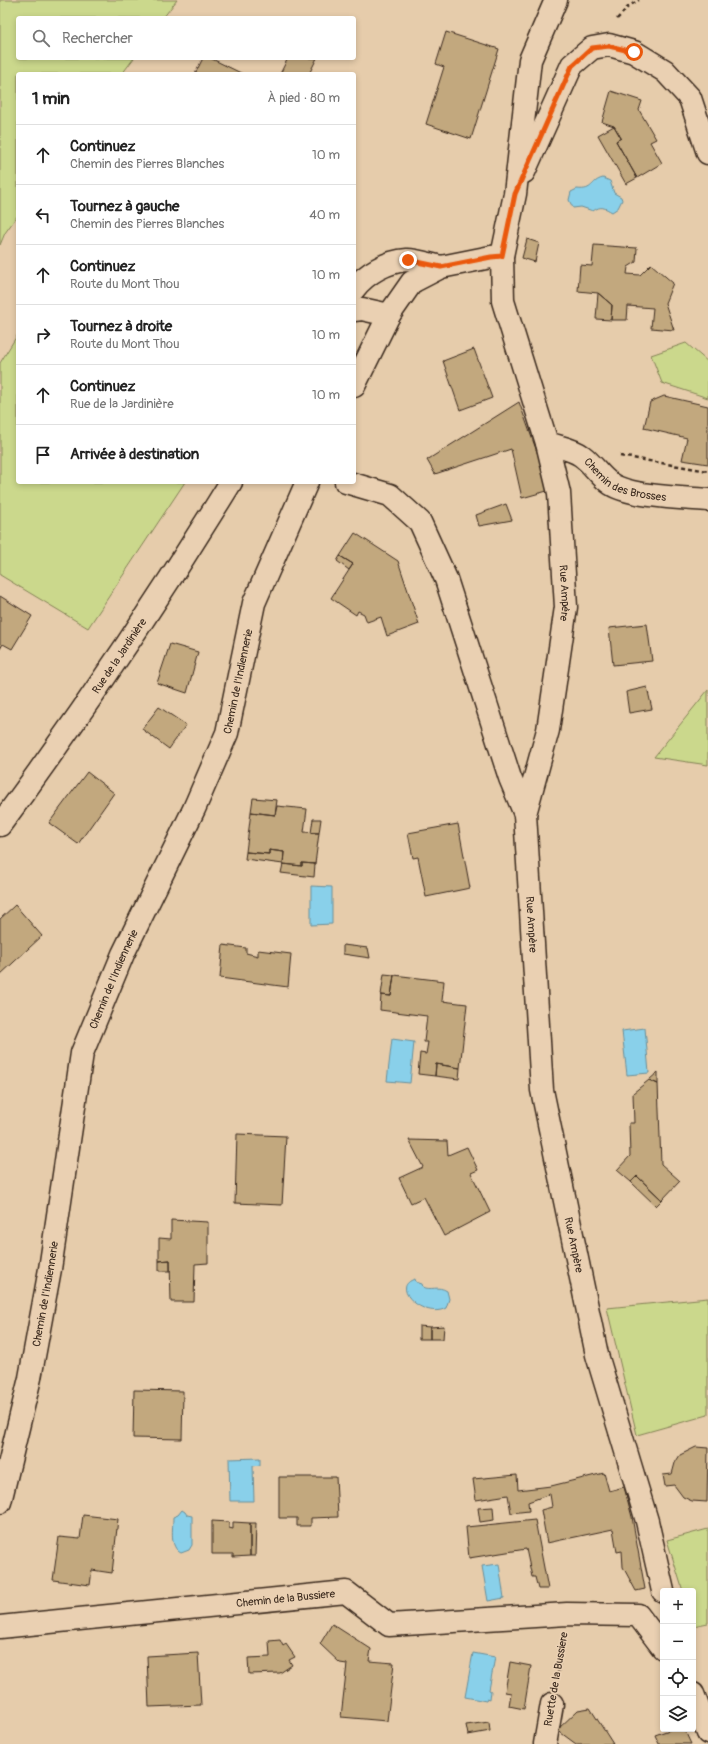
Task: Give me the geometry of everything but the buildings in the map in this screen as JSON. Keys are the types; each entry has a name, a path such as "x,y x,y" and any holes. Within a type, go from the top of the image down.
{"street":[{"path":"515,194 530,60 556,0"},
{"path":"515,194 572,66 592,48 609,46 634,52 665,71 690,98 708,153"},
{"name":"Rue Ampère","path":"515,194 502,256 503,301 547,443 559,493 566,607 548,730 525,814 542,1090 597,1355 647,1521 662,1588"},
{"path":"356,382 389,315 412,282 441,267 502,256"},
{"path":"356,286 384,265 408,260 441,267"},
{"path":"356,310 362,309 389,315"},
{"name":"Chemin des Brosses","path":"547,443 581,455 610,484 621,489 637,493 708,500"},
{"name":"Rue de la Jardinière","path":"0,825 35,777 175,574 231,484"},
{"name":"Chemin de l'Indiennerie","path":"0,1502 8,1437 30,1378 50,1269 82,1053 123,954 194,809 227,733 254,603 306,484"},
{"path":"353,484 390,495 420,522 446,578 510,778 525,814"},
{"name":"Chemin de la Bussiere","path":"0,1627 346,1592 389,1625 568,1614 638,1615 660,1644"},
{"path":"694,1696 708,1733"},
{"name":"Ruette de la Bussiere","path":"545,1744 552,1704"}],"path":[{"path":"616,455 708,471"},
{"name":"Ruette de la Bussiere","path":"552,1704 568,1614"}],"green space":[{"path":"0,0 177,0 165,16 16,16 16,60 132,60 124,72 16,72 16,218 5,233 0,245"},
{"path":"16,337 16,484 184,484 88,628 0,575 0,363"},
{"path":"686,343 708,362 708,398 662,383 651,355"},
{"path":"708,690 708,765 654,757"},
{"path":"708,1298 708,1415 637,1435 607,1308"},
{"path":"708,1529 708,1623 696,1625 696,1588 682,1588 667,1540"}],"water":[{"path":"603,178 610,181 614,193 621,197 622,200 618,208 612,212 603,208 598,208 593,211 581,207 573,208 569,200 571,192 577,189 586,189 599,179"},
{"path":"311,886 332,887 332,924 311,925"},
{"path":"645,1028 649,1073 627,1075 622,1031"},
{"path":"392,1039 414,1042 410,1083 387,1081"},
{"path":"415,1279 416,1282 422,1284 423,1287 441,1288 447,1291 449,1299 446,1308 438,1311 428,1310 412,1301 407,1295 406,1289 408,1283"},
{"path":"260,1458 260,1465 253,1466 254,1501 230,1501 229,1459"},
{"path":"182,1510 187,1515 192,1516 192,1545 189,1550 181,1553 177,1550 173,1542 172,1532 173,1517 178,1515"},
{"path":"499,1564 504,1598 488,1601 482,1566"},
{"path":"473,1653 495,1657 489,1690 491,1691 490,1700 487,1699 486,1701 465,1697"}],"route":[{"path":"408,260 441,267 502,256 515,194 572,66 592,48 609,46 634,52"}]}
